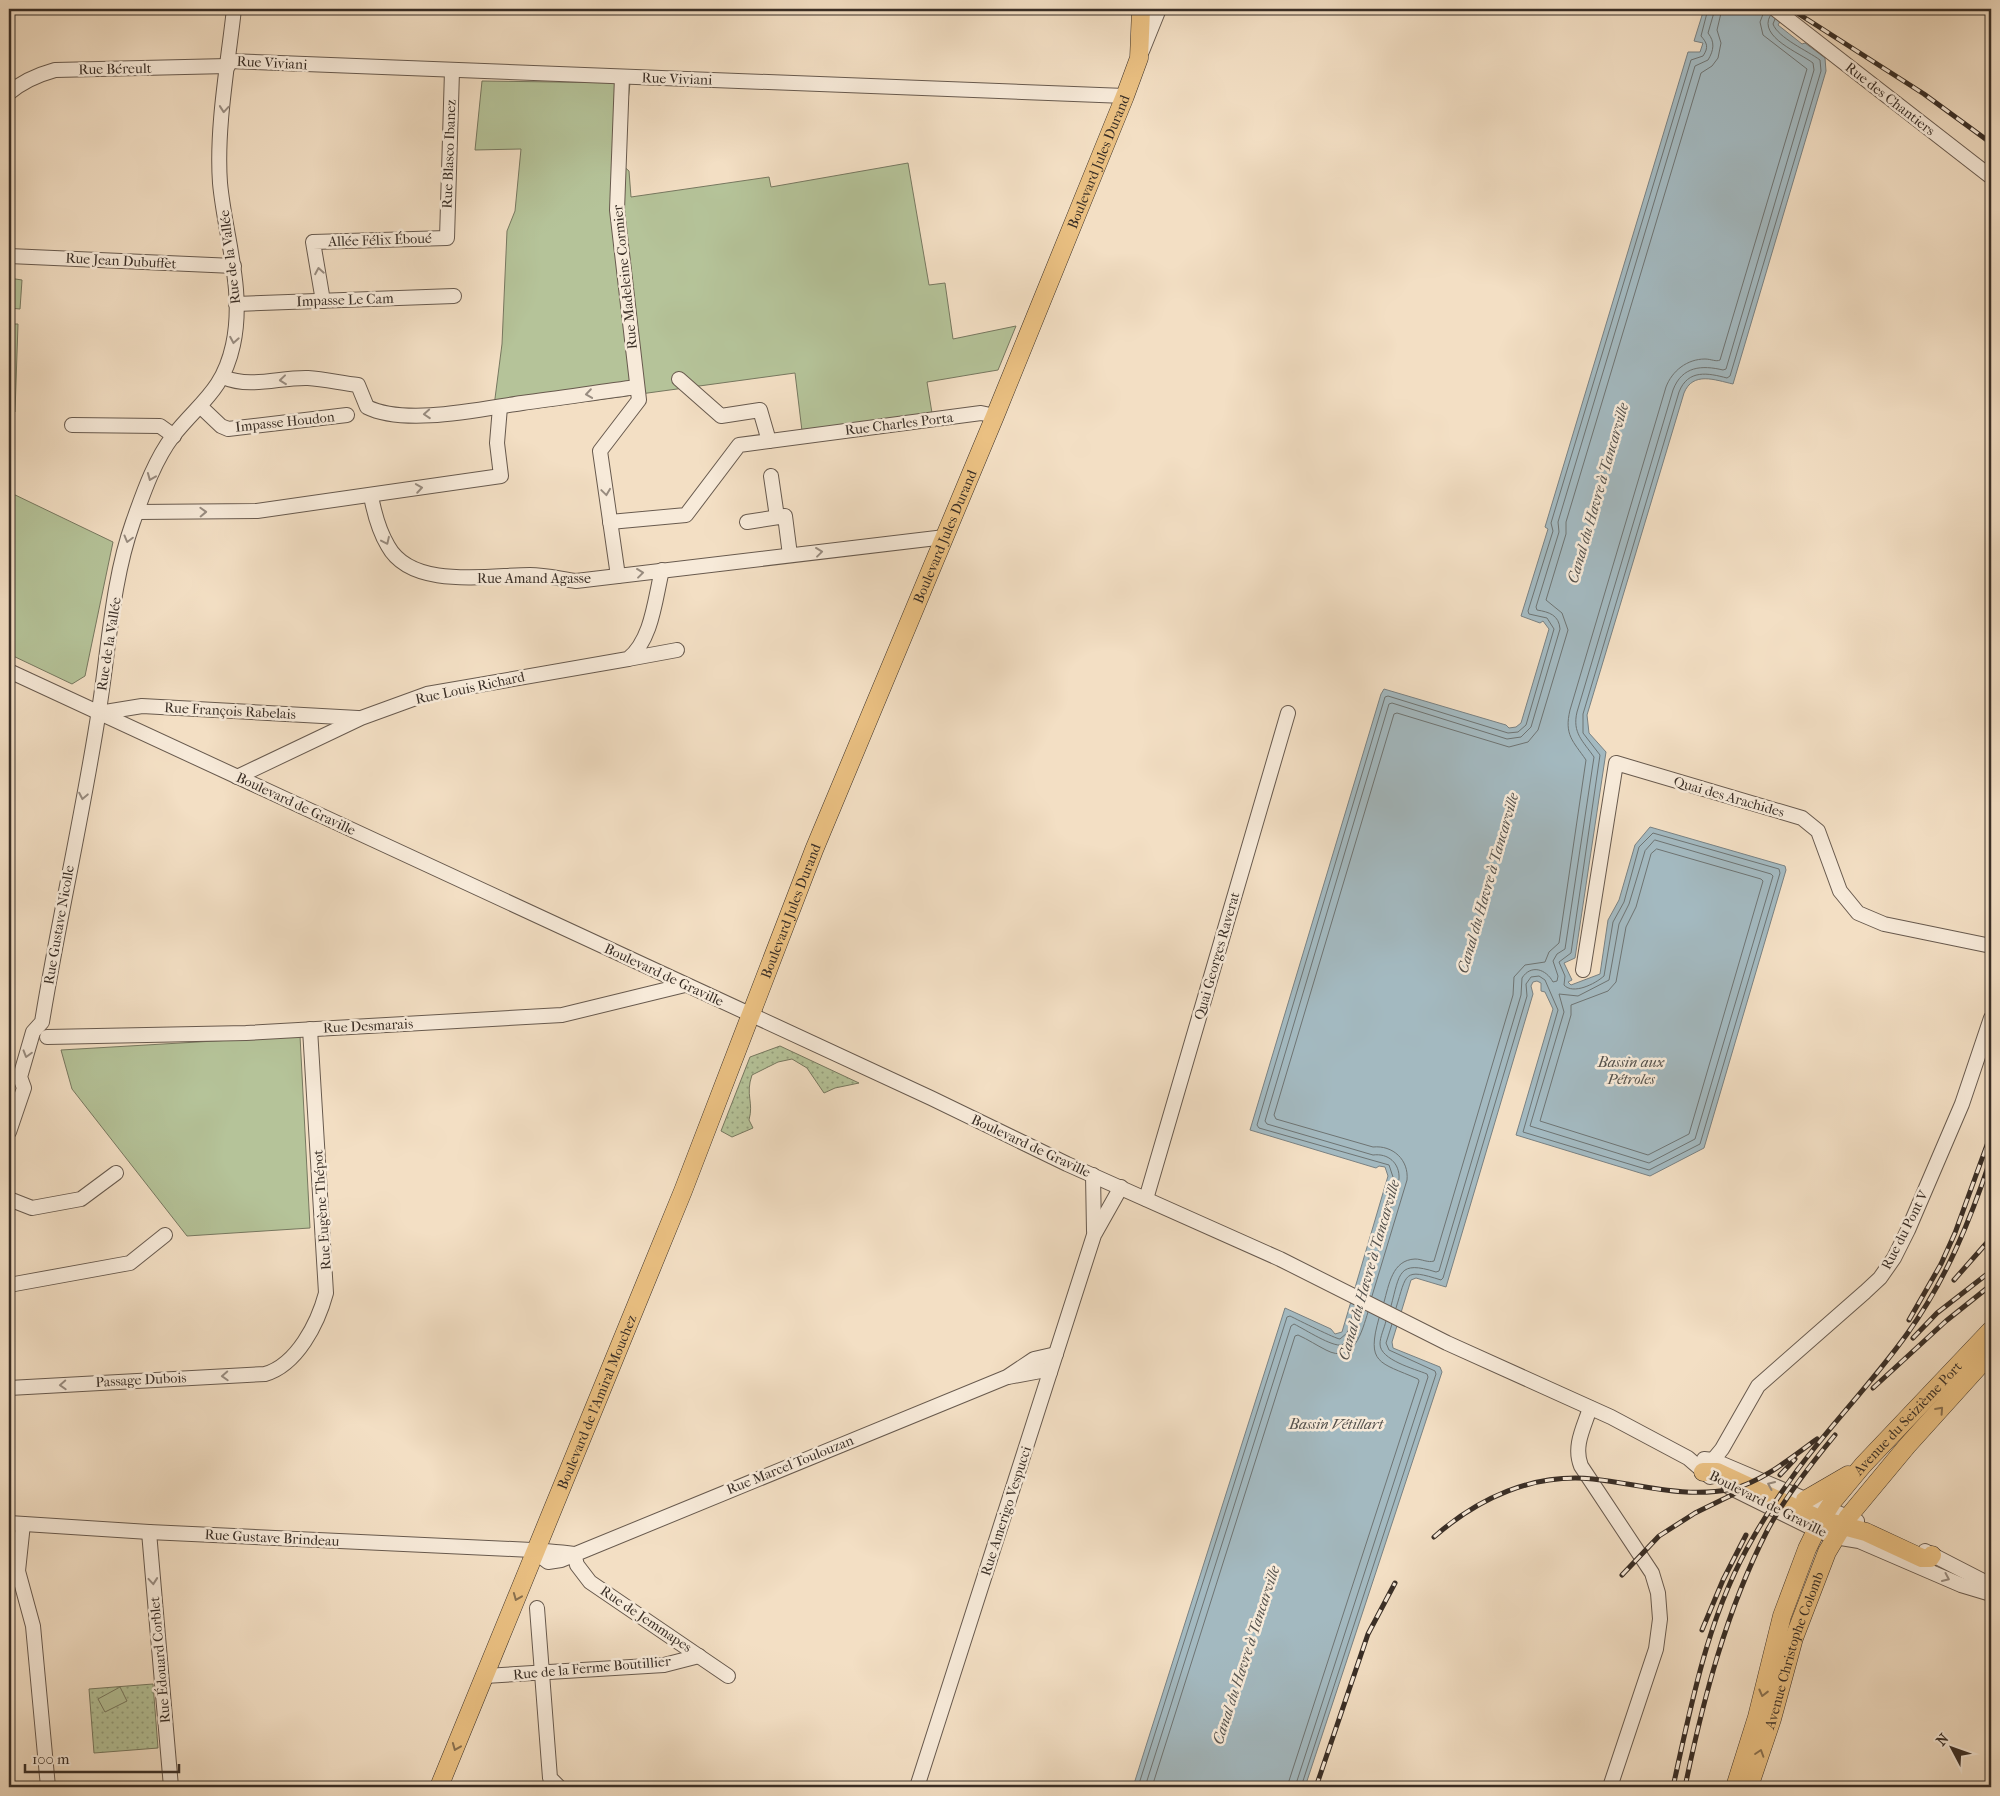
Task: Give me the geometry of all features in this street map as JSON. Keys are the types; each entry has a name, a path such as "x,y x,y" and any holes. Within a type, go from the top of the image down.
{"main road":[{"name":"Boulevard Jules Durand","path":"751,1015 814,850 995,416 1125,96 1139,58 1141,9"},
{"name":"Boulevard de l'Amiral Mouchez","path":"439,1787 683,1191 751,1015"},
{"name":"Avenue du Seizième Port","path":"1832,1524 1863,1465 1927,1400 1991,1330"},
{"name":"Avenue du Seizième Port","path":"1832,1524 1990,1356"},
{"path":"1734,1787 1757,1717 1782,1616 1832,1524 1906,1434 1927,1400"},
{"path":"1805,1500 1832,1486 1863,1465"},
{"path":"1708,1466 1717,1472 1832,1524 1866,1532 1922,1558 1930,1558 1932,1555"},
{"name":"Avenue Christophe Colomb","path":"1749,1787 1794,1638 1827,1552 1832,1524"}],"street":[{"name":"Rue de la Vallée","path":"99,712 117,588 127,544 137,512 162,453 174,436 201,407 223,377 234,343 236,304 234,266 220,185 219,160 234,9"},
{"name":"Boulevard Jules Durand","path":"1139,58 1159,9"},
{"name":"Rue des Chantiers","path":"1775,9 1991,177"},
{"name":"Rue Viviani","path":"228,63 1125,96"},
{"name":"Rue Béreult","path":"9,93 32,77 55,70 228,63"},
{"name":"Rue Blasco Ibanez","path":"446,238 452,70"},
{"name":"Rue Madeleine Cormier","path":"610,522 600,451 639,400 617,210 622,77"},
{"name":"Allée Félix Éboué","path":"323,301 314,242 446,238"},
{"name":"Rue Jean Dubuffet","path":"9,256 234,266"},
{"name":"Impasse Le Cam","path":"236,304 454,296"},
{"path":"223,377 235,382 307,378 358,385 367,407 375,411 407,416 500,406 637,387"},
{"path":"678,379 721,416 760,410 769,441"},
{"path":"137,512 257,511 501,476 497,443 500,406"},
{"name":"Impasse Houdon","path":"201,407 221,426 228,428 347,415"},
{"name":"Rue Charles Porta","path":"610,522 686,515 739,445 982,413 995,416"},
{"path":"72,425 160,426 174,436"},
{"path":"771,476 777,517"},
{"name":"Rue Amand Agasse","path":"371,496 375,514 388,547 400,559 428,573 461,578 532,575 576,581 945,537"},
{"path":"747,522 785,516 790,555"},
{"path":"610,522 618,576"},
{"path":"628,659 641,645 646,633 662,570"},
{"name":"Rue Louis Richard","path":"237,776 361,718 426,694 676,650"},
{"name":"Boulevard de Graville","path":"9,671 1093,1175 1319,1278 1403,1322 1590,1408 1688,1458 1805,1500 1832,1524 1859,1540 1961,1585 1991,1594"},
{"name":"Rue François Rabelais","path":"99,712 142,706 361,718"},
{"name":"Rue Gustave Nicolle","path":"9,1132 24,1088 20,1077 34,1032 43,1018 99,712"},
{"name":"Quai Georges Raverat","path":"1146,1199 1288,714"},
{"name":"Quai des Arachides","path":"1583,970 1616,763 1802,818 1818,831 1840,891 1858,913 1884,924 1991,946"},
{"name":"Rue Desmarais","path":"48,1037 310,1029 562,1015 685,985"},
{"name":"Rue du Pont V","path":"1708,1466 1758,1386 1880,1278 1894,1258 1962,1104 1991,1018"},
{"name":"Rue Eugène Thépot","path":"274,1371 312,1332 326,1294 310,1029"},
{"path":"9,1199 32,1208 81,1200 116,1173"},
{"name":"Rue Amerigo Vespucci","path":"1093,1175 1094,1235"},
{"name":"Rue Amerigo Vespucci","path":"917,1787 1094,1235 1121,1187"},
{"path":"9,1284 130,1263 165,1235"},
{"name":"Rue Marcel Toulouzan","path":"535,1552 555,1551 574,1554 1007,1377 1034,1360 1056,1354"},
{"name":"Rue Marcel Toulouzan","path":"1007,1377 1046,1370 1050,1372"},
{"name":"Passage Dubois","path":"9,1388 264,1374 274,1371"},
{"path":"1590,1408 1577,1447 1580,1466 1652,1573 1658,1593 1660,1619 1656,1649 1610,1787"},
{"path":"16,1524 18,1570 33,1626 48,1787"},
{"name":"Rue Gustave Brindeau","path":"16,1524 149,1532 512,1548 535,1552"},
{"name":"Rue Édouard Corblet","path":"149,1532 171,1787"},
{"name":"Rue de Jemmapes","path":"574,1554 580,1570 590,1582 728,1676"},
{"path":"1932,1555 1991,1585"},
{"path":"537,1608 550,1778 559,1787"},
{"name":"Rue de la Ferme Boutillier","path":"485,1676 664,1665 699,1656"}],"green space":[{"path":"482,81 630,83 621,164 629,171 631,197 769,177 771,187 908,163 929,285 945,283 953,339 1016,326 998,370 927,382 932,413 802,431 795,373 493,414 502,344 507,231 515,211 521,149 475,150"},
{"path":"9,278 22,280 20,309 9,308"},
{"path":"9,324 18,324 15,412 9,412"},
{"path":"9,492 113,542 85,676 72,684 9,654"},
{"path":"300,1036 310,1228 187,1236 72,1089 61,1050"},
{"path":"780,1046 859,1083 835,1088 824,1093 807,1068 792,1059 778,1062 752,1075 749,1088 751,1108 749,1120 753,1128 732,1137 721,1131 750,1057"},
{"path":"153,1684 158,1748 94,1753 89,1689"},
{"path":"120,1687 127,1701 105,1712 98,1699"}],"water":[{"path":"1704,9 1787,9 1778,25 1802,44 1805,43 1825,58 1826,71 1733,384 1712,379 1699,379 1688,386 1684,393 1587,715 1589,733 1606,752 1575,958 1564,963 1572,980 1568,982 1571,985 1600,974 1608,920 1619,900 1635,845 1650,827 1785,866 1786,870 1704,1148 1650,1176 1516,1135 1553,1009 1545,992 1541,991 1541,983 1533,982 1531,986 1533,994 1446,1287 1416,1278 1411,1280 1392,1342 1393,1348 1440,1367 1442,1372 1305,1787 1133,1787 1285,1308 1331,1329 1335,1334 1342,1332 1388,1176 1385,1167 1379,1166 1376,1168 1250,1130 1381,694 1384,689 1506,725 1509,728 1516,727 1521,723 1549,629 1543,621 1540,623 1521,616 1548,529 1545,527 1688,52 1700,52 1703,43 1694,41"}],"railway":[{"path":"1791,9 1924,94 1991,143"},
{"path":"1909,1320 1941,1264 1955,1233 1991,1134"},
{"path":"1673,1787 1703,1658 1713,1627 1738,1566 1775,1501 1816,1446 1885,1363 1921,1314 1956,1249 1991,1158"},
{"path":"1954,1280 1991,1238"},
{"path":"1913,1338 1937,1313 1991,1271"},
{"path":"1873,1388 1946,1321 1991,1285"},
{"path":"1685,1787 1717,1656 1752,1561 1767,1531 1790,1493 1835,1435"},
{"path":"1434,1537 1451,1523 1488,1500 1528,1484 1571,1478 1610,1481 1679,1492 1714,1492 1743,1486 1754,1481 1787,1461 1817,1439"},
{"path":"1780,1475 1795,1459"},
{"path":"1622,1575 1659,1536 1695,1513 1742,1490"},
{"path":"1702,1630 1723,1580 1746,1535"},
{"path":"1316,1787 1368,1634 1395,1583"}],"water label":[{"name":"Canal du Havre à Tancarville","path":"1598,493"},
{"name":"Canal du Havre à Tancarville","path":"1488,883"},
{"name":"Bassin aux Pétroles","path":"1631,1070"},
{"name":"Canal du Havre à Tancarville","path":"1369,1270"},
{"name":"Bassin Vétillart","path":"1336,1424"},
{"name":"Canal du Havre à Tancarville","path":"1246,1655"}]}
